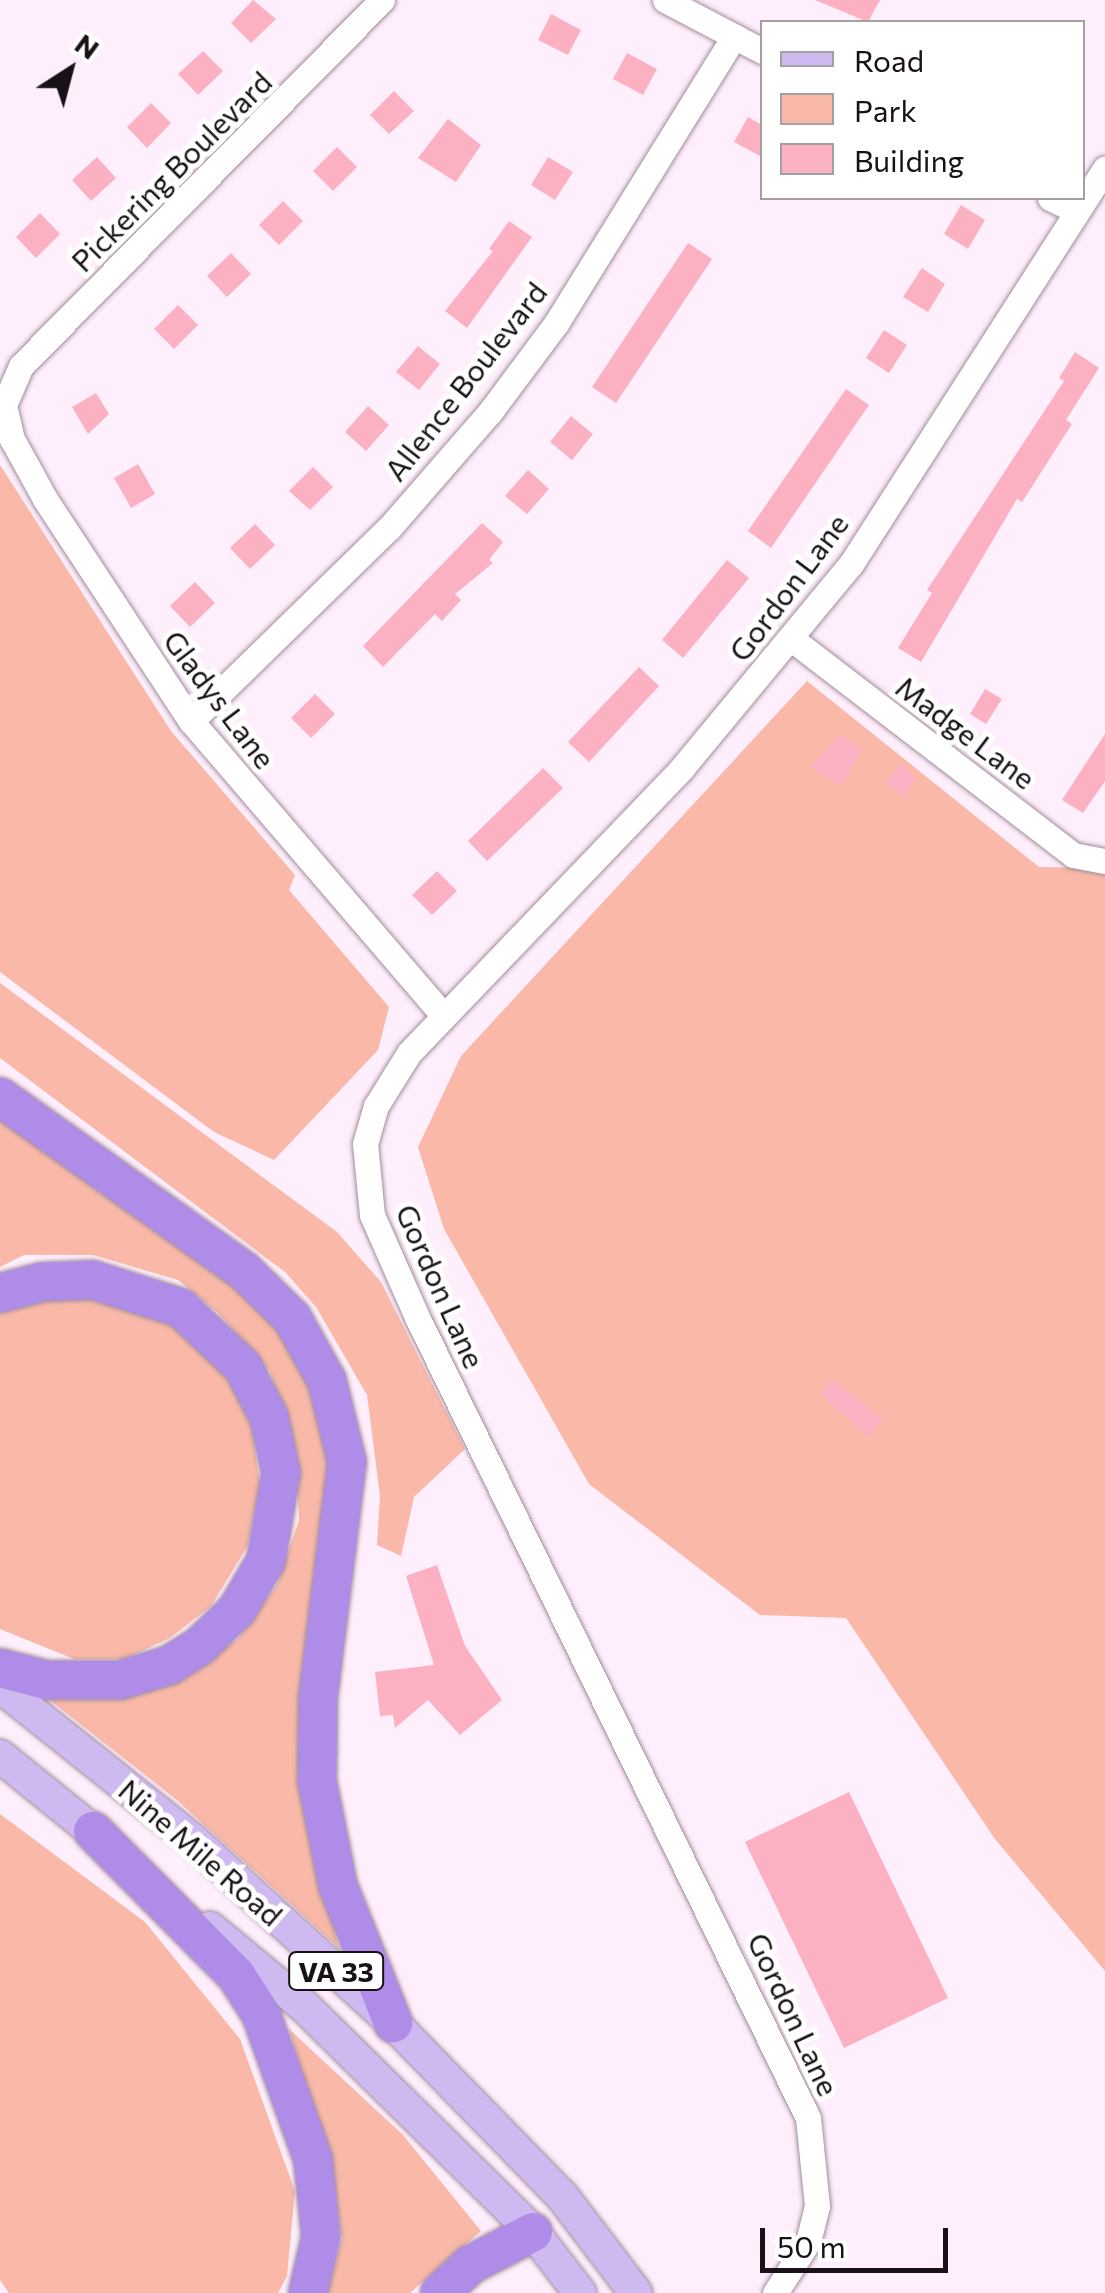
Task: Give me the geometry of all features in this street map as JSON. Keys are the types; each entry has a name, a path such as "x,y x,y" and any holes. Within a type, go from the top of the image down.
{"highway":[{"path":"0,1097 244,1271 292,1318 328,1381 347,1462 318,1700 317,1781 338,1886 394,2024"},
{"path":"0,1294 42,1282 93,1280 147,1292 181,1308 244,1367 270,1417 280,1473 266,1561 238,1610 200,1646 170,1665 120,1680 46,1680 0,1668"},
{"path":"93,1831 236,1976 261,2014 313,2158 320,2237 308,2293"},
{"path":"440,2293 470,2265 533,2232"}],"main road":[{"name":"Nine Mile Road","path":"0,1686 194,1841 394,2024 562,2196 636,2293"},
{"name":"Nine Mile Road","path":"0,1756 305,2007 533,2232 580,2293"}],"street":[{"name":"Pickering Boulevard","path":"8,389 21,366 382,0"},
{"path":"666,0 760,49"},
{"name":"Allence Boulevard","path":"192,721 389,528 490,412 566,307 734,36"},
{"name":"Gordon Lane","path":"1085,199 1105,168"},
{"path":"1054,200 1077,212"},
{"name":"Gordon Lane","path":"776,2293 808,2242 817,2206 808,2118 417,1318 366,1196 365,1144 376,1106 443,1014 622,832 793,640 851,564 1085,200"},
{"name":"Gladys Lane","path":"8,389 4,405 12,439 36,484 192,721 443,1014"},
{"name":"Madge Lane","path":"793,640 1073,855 1105,861"}],"green space":[{"path":"0,465 171,731 295,875 289,890 389,1007 378,1050 274,1160 214,1132 0,972"},
{"path":"807,681 1039,867 1105,868 1105,1971 995,1839 846,1618 760,1615 589,1484 444,1229 418,1147 461,1056"},
{"path":"0,983 337,1232 381,1282 465,1449 414,1497 401,1556 377,1545 380,1496 367,1395 316,1307 285,1272 0,1058"},
{"path":"0,1120 235,1284 271,1318 297,1358 321,1418 329,1475 298,1743 305,1815 339,1948 177,1800 42,1694 114,1698 162,1687 237,1640 277,1585 299,1520 296,1456 270,1372 218,1313 178,1280 93,1255 24,1255 0,1267"},
{"path":"93,1296 162,1316 213,1353 250,1414 260,1485 247,1547 211,1606 170,1638 124,1659 74,1659 0,1629 0,1313 37,1300"},
{"path":"0,1814 145,1922 240,2039 295,2191 287,2276 278,2293 9,2293 0,2280"},
{"path":"289,2029 403,2135 481,2231 410,2293 327,2293 342,2239 333,2176"}],"building":[{"path":"253,0 276,19 251,43 231,23"},
{"path":"815,0 880,0 869,20"},
{"path":"551,14 581,30 568,55 538,40"},
{"path":"203,51 223,71 198,95 178,74"},
{"path":"627,53 657,69 643,95 613,79"},
{"path":"394,91 414,111 389,134 370,115"},
{"path":"151,103 171,123 147,148 127,127"},
{"path":"748,117 760,124 760,156 734,142"},
{"path":"448,119 481,145 456,182 418,158"},
{"path":"337,147 357,167 333,191 313,171"},
{"path":"97,157 116,178 91,201 72,180"},
{"path":"548,157 573,172 555,200 531,185"},
{"path":"283,201 303,221 279,245 259,225"},
{"path":"961,205 985,220 968,249 944,234"},
{"path":"40,213 60,234 36,258 16,237"},
{"path":"509,221 532,237 467,328 445,311 493,251 489,249"},
{"path":"688,243 712,259 616,403 592,387"},
{"path":"231,253 251,274 227,297 207,276"},
{"path":"922,268 945,284 928,312 903,297"},
{"path":"178,305 198,325 174,349 154,329"},
{"path":"884,330 907,345 889,373 866,358"},
{"path":"418,346 440,364 419,390 396,372"},
{"path":"1075,352 1099,368 1066,420 1072,424 1022,502 1017,499 921,662 898,648 932,593 927,590 1064,381 1059,378"},
{"path":"846,389 869,405 771,548 748,531"},
{"path":"96,393 109,414 88,434 72,407"},
{"path":"368,406 389,425 366,451 345,432"},
{"path":"571,416 593,434 572,460 550,442"},
{"path":"138,464 155,494 131,508 114,478"},
{"path":"313,467 333,487 310,510 289,491"},
{"path":"528,470 549,489 527,514 505,496"},
{"path":"482,523 503,542 489,560 493,563 455,594 461,600 442,621 435,614 383,667 363,646"},
{"path":"255,524 275,545 250,569 230,548"},
{"path":"727,560 749,578 683,658 662,640"},
{"path":"195,582 215,603 190,627 170,606"},
{"path":"639,667 659,686 589,762 568,742"},
{"path":"985,689 1002,699 986,724 970,714"},
{"path":"315,694 335,714 311,738 291,718"},
{"path":"840,734 863,749 841,786 810,767"},
{"path":"1105,734 1105,781 1083,813 1062,800"},
{"path":"900,764 917,778 903,797 885,783"},
{"path":"543,768 563,788 487,861 468,841"},
{"path":"437,871 457,891 432,915 412,895"},
{"path":"832,1379 883,1419 868,1438 821,1394"},
{"path":"437,1565 465,1646 502,1700 460,1735 428,1700 395,1728 393,1715 380,1716 375,1672 434,1665 406,1576"},
{"path":"849,1792 948,1998 844,2048 745,1842"}]}
